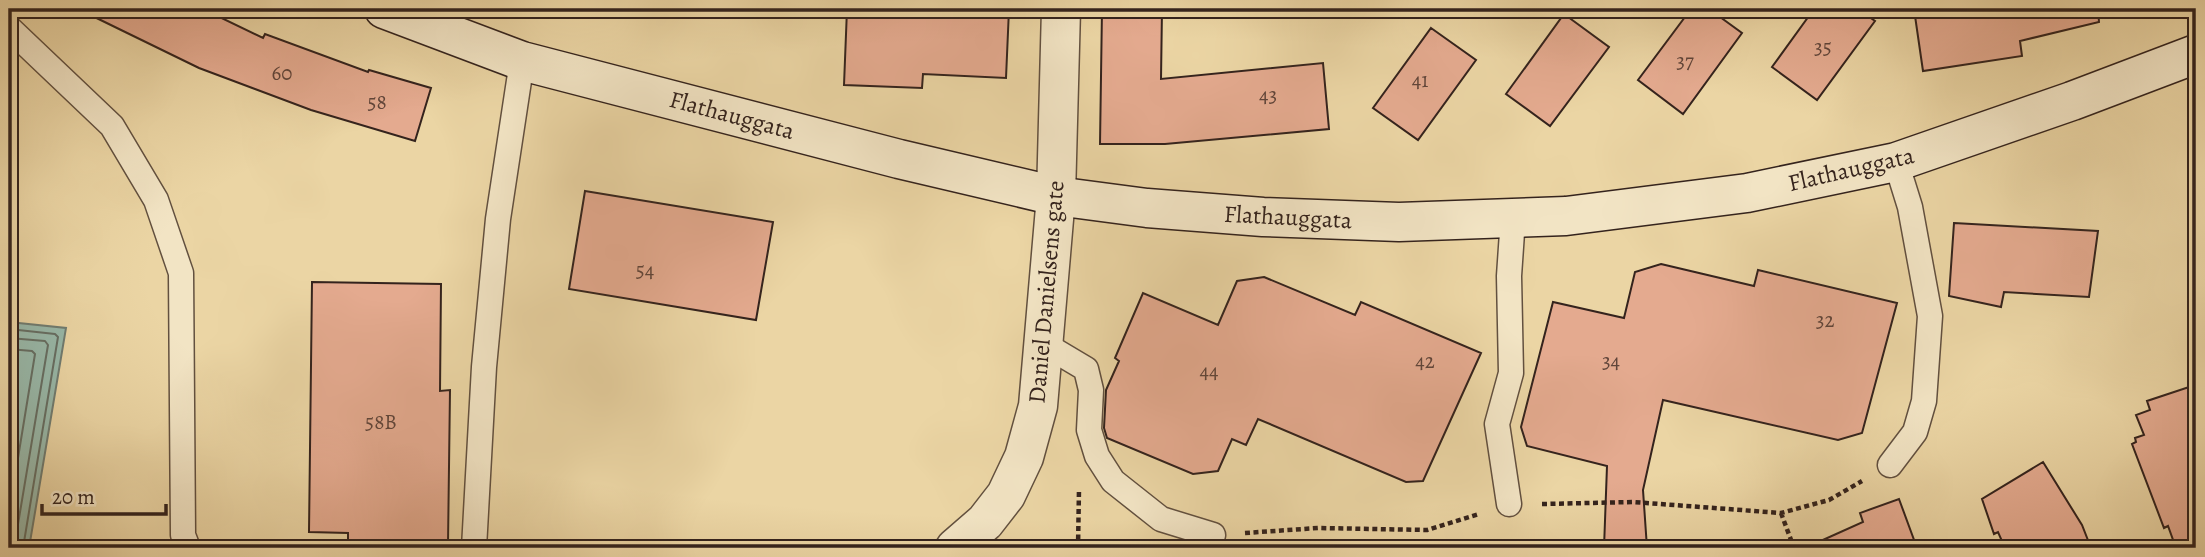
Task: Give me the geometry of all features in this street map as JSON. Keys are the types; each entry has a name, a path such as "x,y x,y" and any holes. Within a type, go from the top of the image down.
{"street":[{"name":"Flathauggata","path":"384,9 522,61 1056,197 1147,208 1264,217 1399,222 1566,216 1747,193 1896,162 2072,101 2196,54"},
{"name":"Daniel Danielsens gate","path":"955,548 985,522 1006,495 1024,457 1038,406 1056,197 1061,9"}],"lane":[{"path":"9,28 111,126 156,200 181,272 183,535 188,548"},
{"path":"474,548 484,368 498,219 522,61"},
{"path":"1890,465 1915,432 1924,401 1930,316 1910,207 1896,162"},
{"path":"1509,504 1497,424 1511,373 1509,276 1513,218"},
{"path":"1044,344 1086,369 1091,390 1089,430 1097,456 1113,481 1161,519 1213,535"}],"path":[{"path":"1213,535 1318,528 1427,530 1509,504 1633,502 1781,513 1829,500 1890,465"},
{"path":"1781,513 1794,548"}],"water":[{"path":"9,322 66,328 29,548 9,548"}],"building":[{"path":"78,9 203,9 263,38 265,34 368,72 369,70 431,88 415,141 311,110 199,68"},
{"path":"847,9 1009,9 1006,78 923,74 922,88 844,85"},
{"path":"1102,9 1162,9 1161,79 1323,63 1329,129 1165,144 1100,144"},
{"path":"1691,9 1709,9 1742,33 1683,114 1638,80"},
{"path":"1814,9 1858,9 1875,21 1817,100 1772,67"},
{"path":"1914,9 2098,9 2099,22 2020,41 2022,56 1923,71"},
{"path":"1564,14 1609,47 1550,126 1506,94"},
{"path":"1431,28 1476,60 1418,140 1373,108"},
{"path":"585,191 773,222 756,320 569,289"},
{"path":"1954,223 2098,231 2089,297 2004,292 2001,307 1949,296"},
{"path":"1661,264 1754,286 1758,270 1897,303 1862,433 1838,440 1663,400 1643,490 1647,548 1604,548 1607,466 1527,446 1521,427 1553,302 1624,318 1635,272"},
{"path":"1264,277 1355,315 1361,302 1481,353 1423,481 1406,482 1258,419 1246,445 1232,439 1218,471 1193,474 1107,438 1104,428 1106,390 1119,361 1115,358 1143,293 1218,325 1237,281"},
{"path":"312,282 441,284 440,391 450,390 448,544 348,543 348,533 309,532"},
{"path":"2189,387 2196,408 2196,548 2176,548 2168,526 2164,528 2132,444 2136,442 2135,438 2144,435 2136,415 2150,410 2147,401"},
{"path":"2043,462 2082,525 2091,548 2005,548 1998,532 1994,534 1982,499"},
{"path":"1899,499 1917,548 1805,548 1863,522 1860,513"}]}
